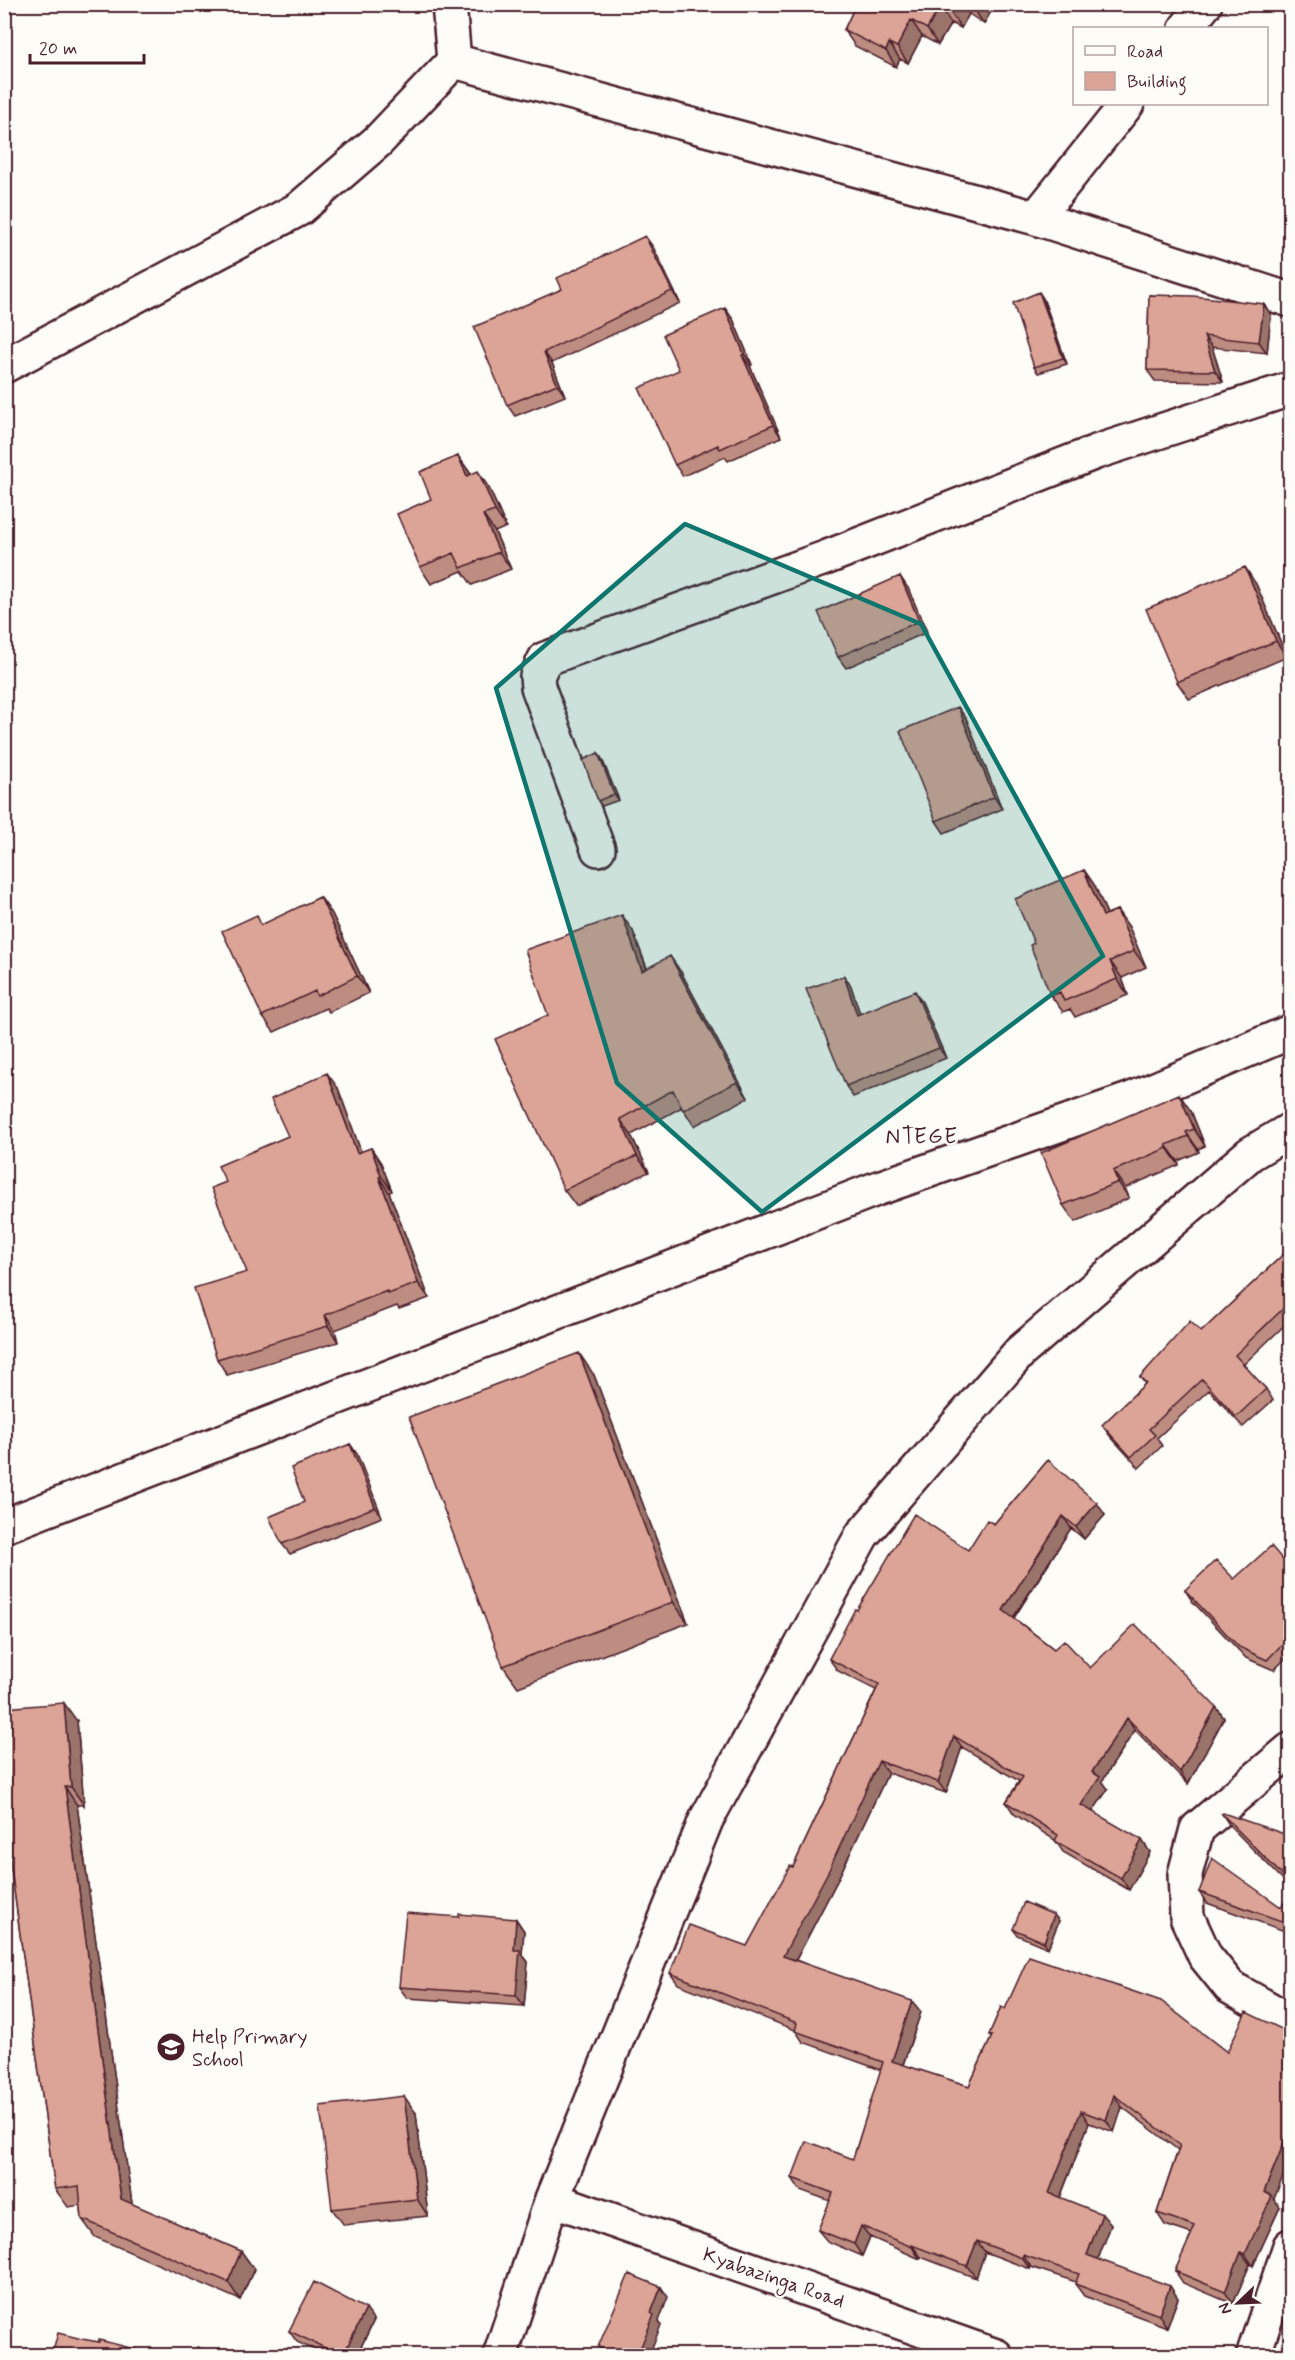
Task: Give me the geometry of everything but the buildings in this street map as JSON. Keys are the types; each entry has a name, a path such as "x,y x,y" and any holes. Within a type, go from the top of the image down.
{"street":[{"path":"4,366 299,209 378,141 454,61 449,4"},
{"path":"1187,27 1205,4"},
{"path":"454,61 1036,218 1290,300"},
{"path":"1036,218 1126,105"},
{"path":"598,849 538,687 537,676 545,659 825,558 1096,452 1290,388"},
{"path":"4,1526 876,1189 1132,1099 1290,1032"},
{"path":"500,2355 552,2199 706,1820 862,1535 1020,1352 1250,1154 1290,1130"},
{"path":"1290,1749 1197,1829 1185,1874 1187,1917 1205,1956 1230,1987 1290,2021"},
{"name":"Kyabazinga Road","path":"552,2199 996,2355"},
{"path":"1253,2355 1290,2246"}],"highlighted area":[{"path":"685,524 921,624 1103,956 762,1212 617,1083 496,688"}],"place":[{"name":"Help Primary School","path":"171,2047"}],"district":[{"name":"NTEGE","path":"922,1135"}]}
